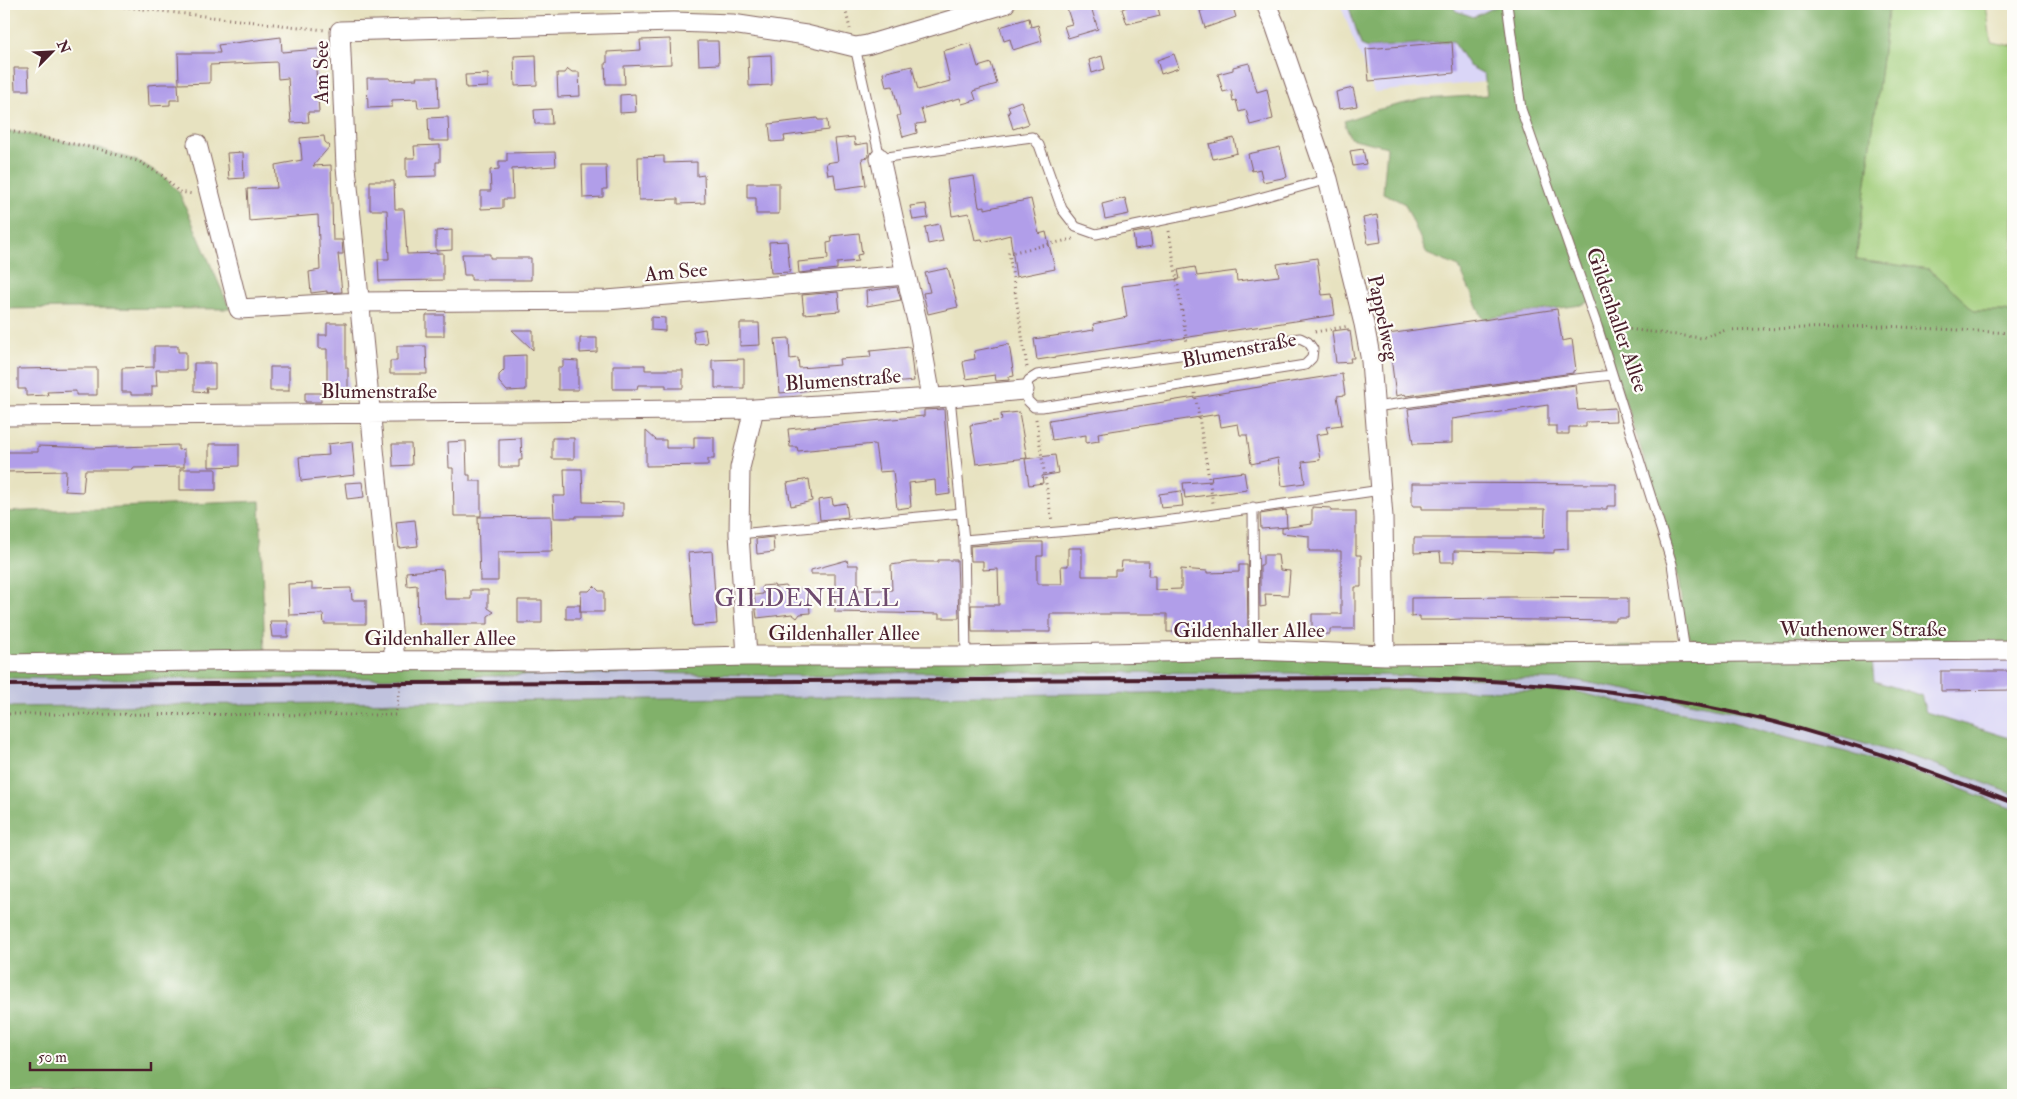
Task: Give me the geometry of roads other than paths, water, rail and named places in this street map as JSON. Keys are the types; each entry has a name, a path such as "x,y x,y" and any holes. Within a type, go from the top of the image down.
{"street":[{"name":"Am See","path":"395,660 369,414 346,167 340,31 684,22 741,26 806,35 855,47 1005,4"},
{"name":"Pappelweg","path":"1266,4 1328,179 1364,324 1371,361 1383,525 1385,655"},
{"name":"Am See","path":"197,144 239,309 359,302 607,300 906,275"},
{"path":"880,158 918,325 931,398"},
{"name":"Blumenstraße","path":"4,416 754,409 950,397 1027,385"},
{"path":"747,656 739,534 740,468 754,409"},
{"name":"Gildenhaller Allee","path":"4,664 395,660 540,661 747,656 966,656 1254,650 1385,655 1713,652"},
{"name":"Wuthenower Straße","path":"1713,652 2013,650"}],"lane":[{"name":"Gildenhaller Allee","path":"1507,4 1521,109 1597,326 1672,564 1685,652"},
{"path":"855,47 880,158 1032,137 1039,145 1062,209 1076,227 1096,234 1230,206 1328,179"},
{"name":"Blumenstraße","path":"1300,338 1308,342 1313,349 1312,358 1305,365 1042,407 1034,407 1028,401 1027,385 1037,375 1300,338"},
{"path":"1375,407 1567,380 1612,376"},
{"path":"950,397 964,540 966,656"},
{"path":"964,540 1133,525 1381,490"},
{"path":"1253,507 1254,650"},
{"path":"739,534 962,512"}],"railway":[{"path":"4,685 1376,678 1475,680 1572,687 1670,700 1718,709 1829,737 2013,803"}],"district":[{"name":"GILDENHALL","path":"807,598"}]}
